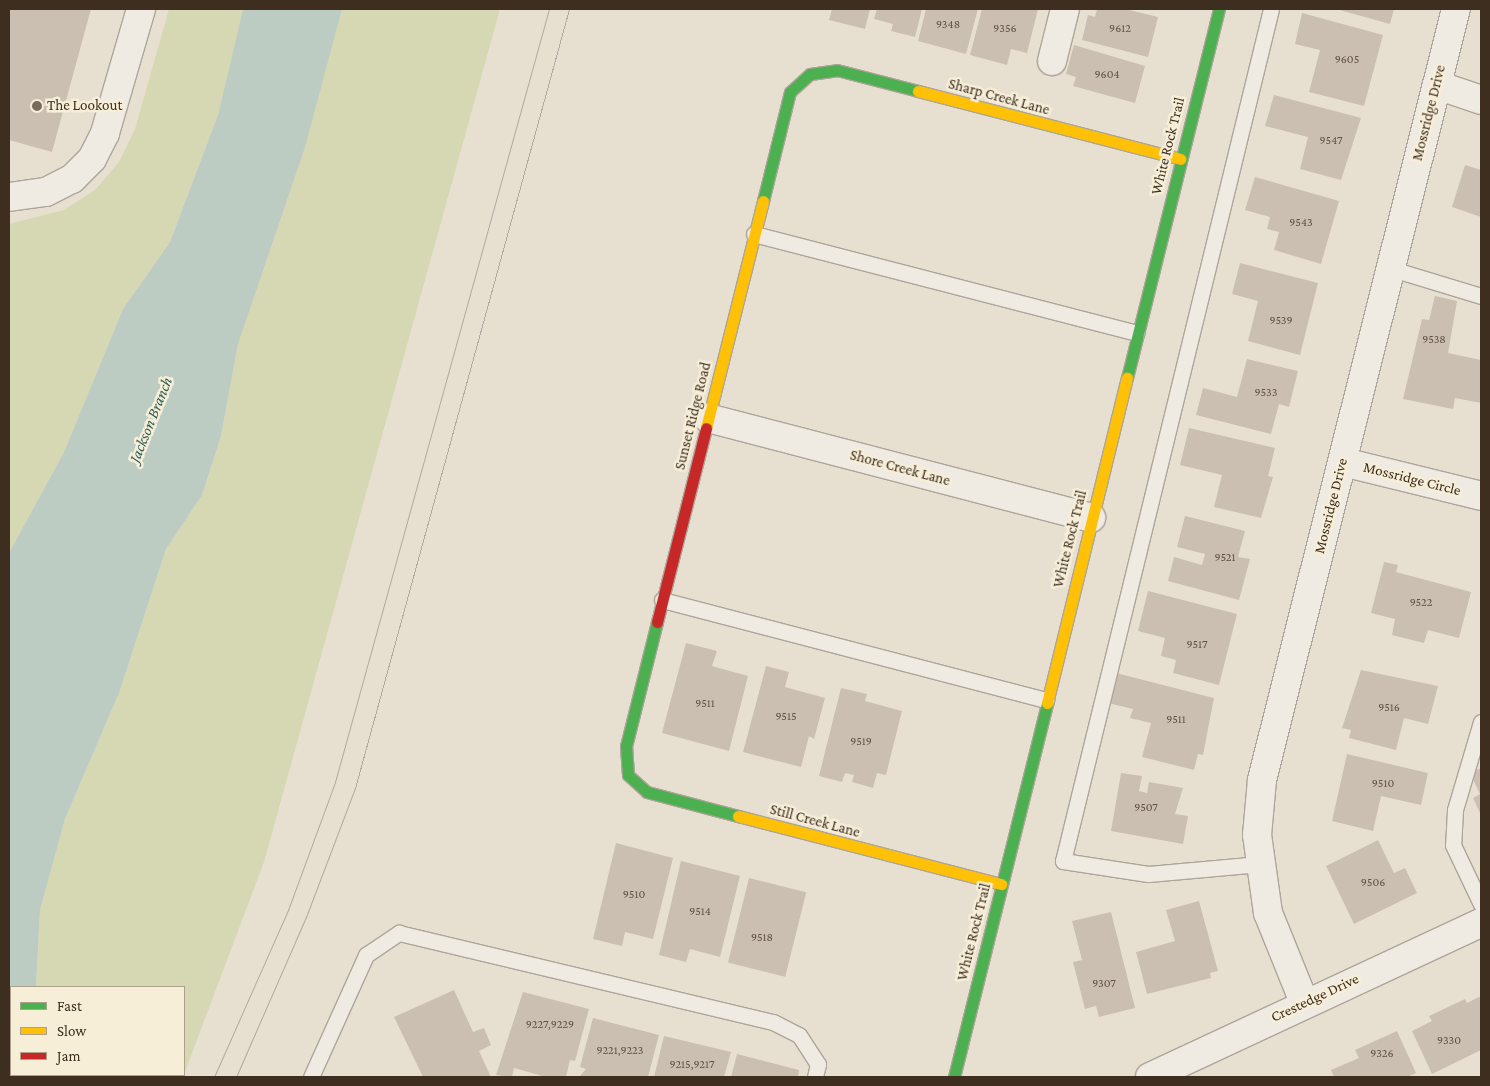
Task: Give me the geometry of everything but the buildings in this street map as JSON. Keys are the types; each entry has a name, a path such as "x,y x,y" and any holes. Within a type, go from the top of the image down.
{"street":[{"path":"9,197 46,192 72,179 92,159 105,133 141,9"},
{"path":"1052,61 1065,9"},
{"name":"White Rock Trail","path":"954,1077 1136,333 1218,9"},
{"name":"Mossridge Drive","path":"1304,1002 1268,914 1257,835 1262,780 1343,462 1389,268 1456,9"},
{"name":"Sharp Creek Lane","path":"810,74 837,70 1180,159"},
{"name":"Sunset Ridge Road","path":"628,774 626,746 790,92 810,74"},
{"path":"1437,85 1481,100"},
{"name":"Shore Creek Lane","path":"708,418 1091,518"},
{"name":"Mossridge Circle","path":"1343,462 1481,496"},
{"name":"Still Creek Lane","path":"628,774 648,792 1001,884"},
{"name":"Crestedge Drive","path":"1150,1077 1304,1002 1481,923"}],"lane":[{"path":"1260,864 1148,874 1063,862 1271,9"},
{"path":"754,234 1136,333"},
{"path":"1389,268 1481,296"},
{"path":"662,600 1046,700"},
{"path":"1481,722 1455,810 1453,845 1481,904"},
{"path":"311,1077 366,955 399,933 773,1022 799,1035 818,1064 815,1077"}],"green space":[{"path":"169,9 243,9 218,115 170,242 123,309 64,452 9,553 9,224 64,210 95,190 119,162 135,129"},
{"path":"342,9 500,9 264,862 185,1071 185,986 36,986 40,910 65,819 119,693 166,549 202,495 221,436 238,344"},
{"path":"102,1076 184,1076 183,1077 21,1077"}],"water":[{"name":"Jackson Branch","path":"243,9 342,9 305,147 238,344 221,436 202,495 166,549 119,693 65,819 40,910 36,986 10,986 10,1076 16,1076 9,1077 9,553 64,452 123,309 170,242 218,115"}],"tram line":[{"path":"214,1077 288,910 335,782 549,9"},
{"path":"236,1077 306,917 355,788 569,9"}],"traffic: fast":[{"path":"1127,378 1219,9"},
{"path":"763,201 790,92 810,74 837,70 918,91"},
{"path":"657,622 626,746 628,775 647,792 738,816"},
{"path":"954,1077 1047,703"}],"traffic: slow":[{"path":"918,91 1180,159"},
{"path":"706,428 763,201"},
{"path":"1047,703 1127,378"},
{"path":"738,816 1001,884"}],"traffic: jam":[{"path":"657,622 706,428"}],"place":[{"name":"The Lookout","path":"37,106"}]}
